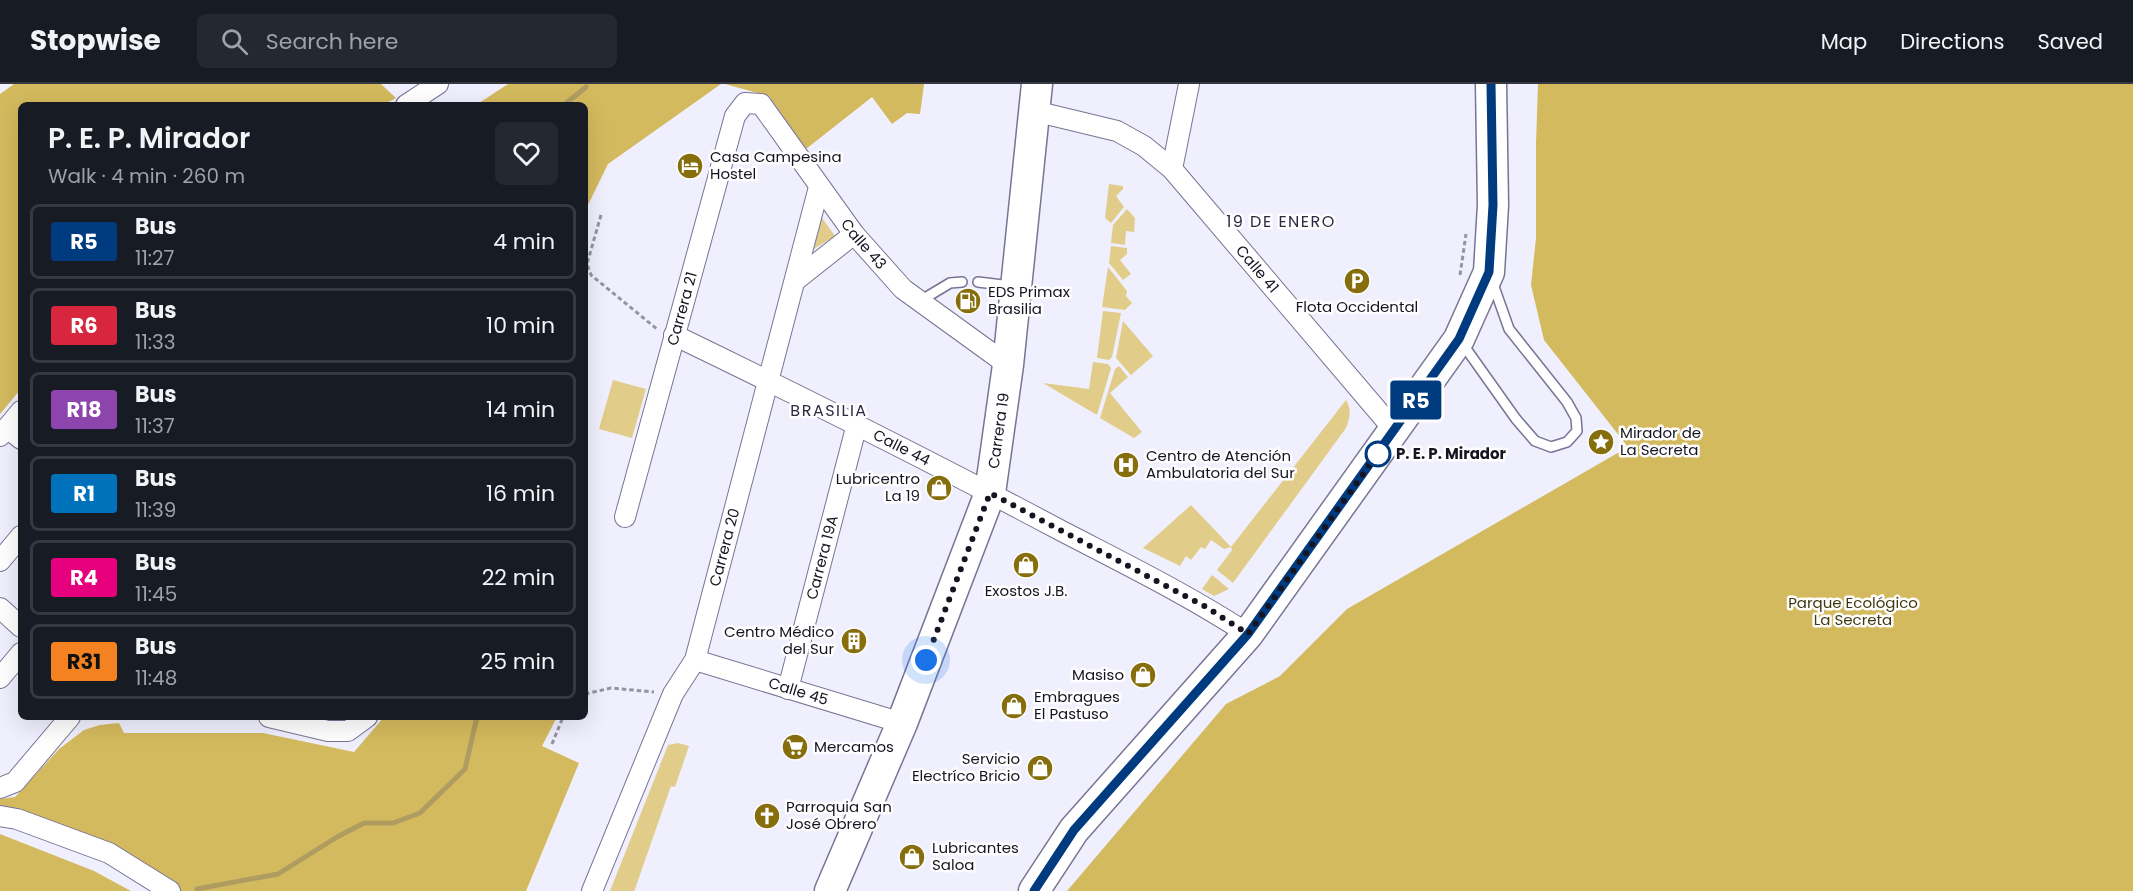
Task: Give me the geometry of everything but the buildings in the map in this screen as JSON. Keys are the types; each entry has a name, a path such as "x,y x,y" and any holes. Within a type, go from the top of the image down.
{"main road":[{"path":"1034,891 1074,830 1248,634 1459,339 1489,272 1493,205 1491,84"},
{"name":"Carrera 19","path":"830,891 902,723 990,493 1008,365 1036,98"}],"street":[{"path":"411,102 438,84"},
{"path":"1173,170 1189,84"},
{"name":"Calle 41","path":"1036,98 1117,131 1144,146 1173,170 1395,431"},
{"name":"Calle 43","path":"745,103 761,104 854,234 903,289 1008,365"},
{"name":"Carrera 21","path":"625,517 735,116 745,103"},
{"name":"Carrera 20","path":"592,891 673,694 695,660 819,187"},
{"path":"796,280 854,234"},
{"name":"Calle 44","path":"674,335 857,424 990,493 1206,607 1248,634"},
{"path":"9,434 18,417"},
{"name":"Carrera 19A","path":"788,689 857,424"},
{"path":"0,561 18,540"},
{"path":"0,608 18,624"},
{"path":"0,678 18,657"},
{"name":"Calle 45","path":"695,660 902,723"},
{"path":"0,788 15,782 67,720"},
{"path":"282,720 328,731 348,731 363,720"},
{"path":"0,816 17,819 110,853 170,891"}],"lane":[{"path":"1459,339 1516,419 1535,441 1551,447 1567,442 1577,431 1576,418 1567,402 1509,329 1489,272"},
{"path":"920,301 950,283 962,282"},
{"path":"978,282 1016,287"}],"path":[{"path":"588,260 601,215"},
{"path":"1456,285 1460,275 1466,230"},
{"path":"588,267 591,275 658,329 674,335"},
{"path":"588,693 610,688 673,694"},
{"path":"552,744 563,720"}],"shaded area":[{"path":"1109,184 1123,186 1116,196 1124,207 1111,223 1105,218"},
{"path":"1127,209 1135,218 1134,232 1126,231 1125,245 1111,243 1113,225"},
{"path":"820,215 835,236 812,250"},
{"path":"1111,246 1127,248 1127,254 1120,260 1131,274 1123,280 1109,263"},
{"path":"1108,267 1127,291 1126,296 1132,303 1125,310 1102,307"},
{"path":"1103,311 1121,313 1112,357 1109,360 1097,358"},
{"path":"1123,321 1153,356 1131,375 1116,358"},
{"path":"1093,362 1108,364 1111,368 1097,415 1043,383 1089,389"},
{"path":"1119,366 1128,377 1110,393 1142,432 1134,438 1100,418 1115,369"},
{"path":"613,380 646,389 632,438 599,429"},
{"path":"1346,400 1350,414 1346,428 1233,583 1217,570 1232,550 1231,547"},
{"path":"1191,505 1231,547 1224,549 1211,540 1205,549 1201,547 1191,560 1186,556 1180,566 1143,548"},
{"path":"1212,575 1229,589 1214,596 1202,589"},
{"path":"678,743 689,746 675,787 671,786 635,889 634,891 610,891 668,745"}],"green space":[{"path":"14,84 381,84 396,98 389,102 18,102 18,393 0,414 0,94"},
{"path":"508,84 721,84 608,164 588,205 588,102 481,102"},
{"path":"725,84 924,84 920,114 907,113 892,124 872,97 806,149 769,96"},
{"name":"Parque Ecológico La Secreta","path":"1538,84 2133,84 2133,891 1067,891 1226,704 1280,676 1347,609 1628,447 1544,340 1531,285 1536,238"},
{"path":"381,720 555,720 542,746 579,763 526,891 174,891 0,810 0,799 15,797 59,749 84,730 100,725 119,723 124,733 263,733 354,752"},
{"path":"0,834 94,871 131,891 0,891"}],"waterway":[{"path":"568,102 586,87"},
{"path":"197,889 278,874 364,823 393,823 420,813 465,769 476,720"}],"bus line":[{"name":"R5","path":"1034,891 1074,830 1248,634 1459,339 1489,272 1493,205 1491,84"}],"place":[{"name":"Casa Campesina Hostel","path":"690,166"},
{"name":"Flota Occidental","path":"1357,281"},
{"name":"EDS Primax Brasilia","path":"968,301"},
{"name":"Mirador de La Secreta","path":"1601,442"},
{"name":"P. E. P. Mirador","path":"1378,454"},
{"name":"Centro de Atención Ambulatoria del Sur","path":"1126,465"},
{"name":"Lubricentro La 19","path":"939,488"},
{"name":"Exostos J.B.","path":"1026,565"},
{"name":"Centro Médico del Sur","path":"854,641"},
{"name":"Masiso","path":"1143,675"},
{"name":"Embragues El Pastuso","path":"1014,706"},
{"name":"Mercamos","path":"795,747"},
{"name":"Servicio Electríco Bricio","path":"1040,768"},
{"name":"Parroquia San José Obrero","path":"767,816"},
{"name":"Lubricantes Saloa","path":"912,857"}],"district":[{"name":"19 DE ENERO","path":"1281,221"},
{"name":"BRASILIA","path":"829,410"}],"route":[{"path":"926,660 990,493 1206,607 1248,634 1381,449 1378,454"}]}
